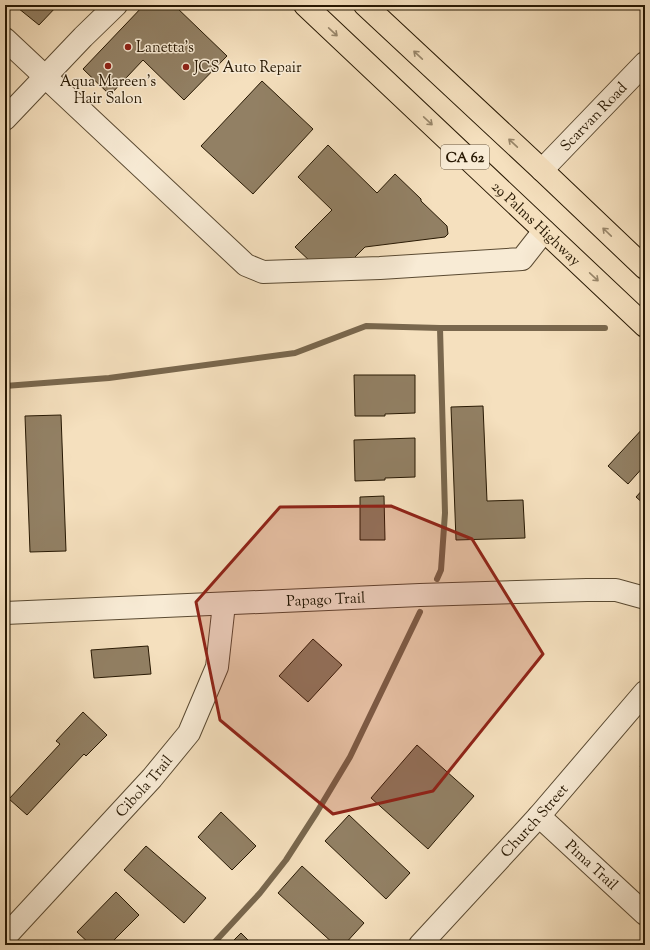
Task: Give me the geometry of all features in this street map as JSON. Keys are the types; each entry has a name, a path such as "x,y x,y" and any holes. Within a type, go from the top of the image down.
{"main road":[{"name":"29 Palms Highway","path":"305,5 645,326"},
{"name":"CA 62","path":"365,5 645,268"}],"street":[{"path":"7,114 116,5"},
{"path":"5,39 246,265 263,272 380,268 522,259 544,231"},
{"name":"Scarvan Road","path":"542,170 645,63"},
{"name":"Papago Trail","path":"5,613 420,595 587,590 616,590 645,598"},
{"name":"Cibola Trail","path":"5,937 152,778 189,733 217,667 224,604"},
{"name":"Church Street","path":"420,945 539,816 645,692"},
{"name":"Pima Trail","path":"539,816 645,914"}],"highlighted area":[{"path":"391,506 472,539 543,654 433,791 333,814 220,720 196,602 280,507"}],"building":[{"path":"21,5 58,5 39,25 18,8"},
{"path":"144,5 174,5 227,56 184,100 143,60 110,95 83,69"},
{"path":"262,81 313,129 253,194 201,146"},
{"path":"328,145 377,193 395,174 447,226 448,234 445,237 365,247 354,258 312,263 295,247 332,210 298,177"},
{"path":"354,375 415,375 415,413 385,414 385,416 355,416"},
{"path":"483,406 487,501 523,500 525,538 456,540 451,407"},
{"path":"61,415 66,551 30,552 25,416"},
{"path":"645,426 645,465 628,484 608,466"},
{"path":"415,438 415,477 355,481 354,440"},
{"path":"645,487 645,505 636,497"},
{"path":"384,496 385,540 360,540 360,497"},
{"path":"313,639 342,665 308,702 279,676"},
{"path":"148,646 151,674 94,678 91,650"},
{"path":"83,712 107,735 86,756 84,754 27,815 9,799 60,744 56,741"},
{"path":"417,745 474,796 428,849 371,798"},
{"path":"645,761 645,772 640,767"},
{"path":"221,812 256,846 232,870 198,837"},
{"path":"349,815 410,873 386,899 325,841"},
{"path":"146,846 206,898 184,923 124,870"},
{"path":"302,866 364,923 344,945 335,945 278,893"},
{"path":"116,892 139,915 109,945 91,945 77,932"},
{"path":"241,933 253,945 229,945"}],"waterway":[{"path":"5,386 109,378 295,353 366,326 440,328 605,328"},
{"path":"437,579 441,570 445,513 440,328"},
{"path":"212,945 260,893 286,860 317,812 350,757 420,612"}],"place":[{"name":"Lanetta's","path":"128,47"},
{"name":"Aqua Mareen's Hair Salon","path":"108,66"},
{"name":"JCS Auto Repair","path":"186,67"}]}
